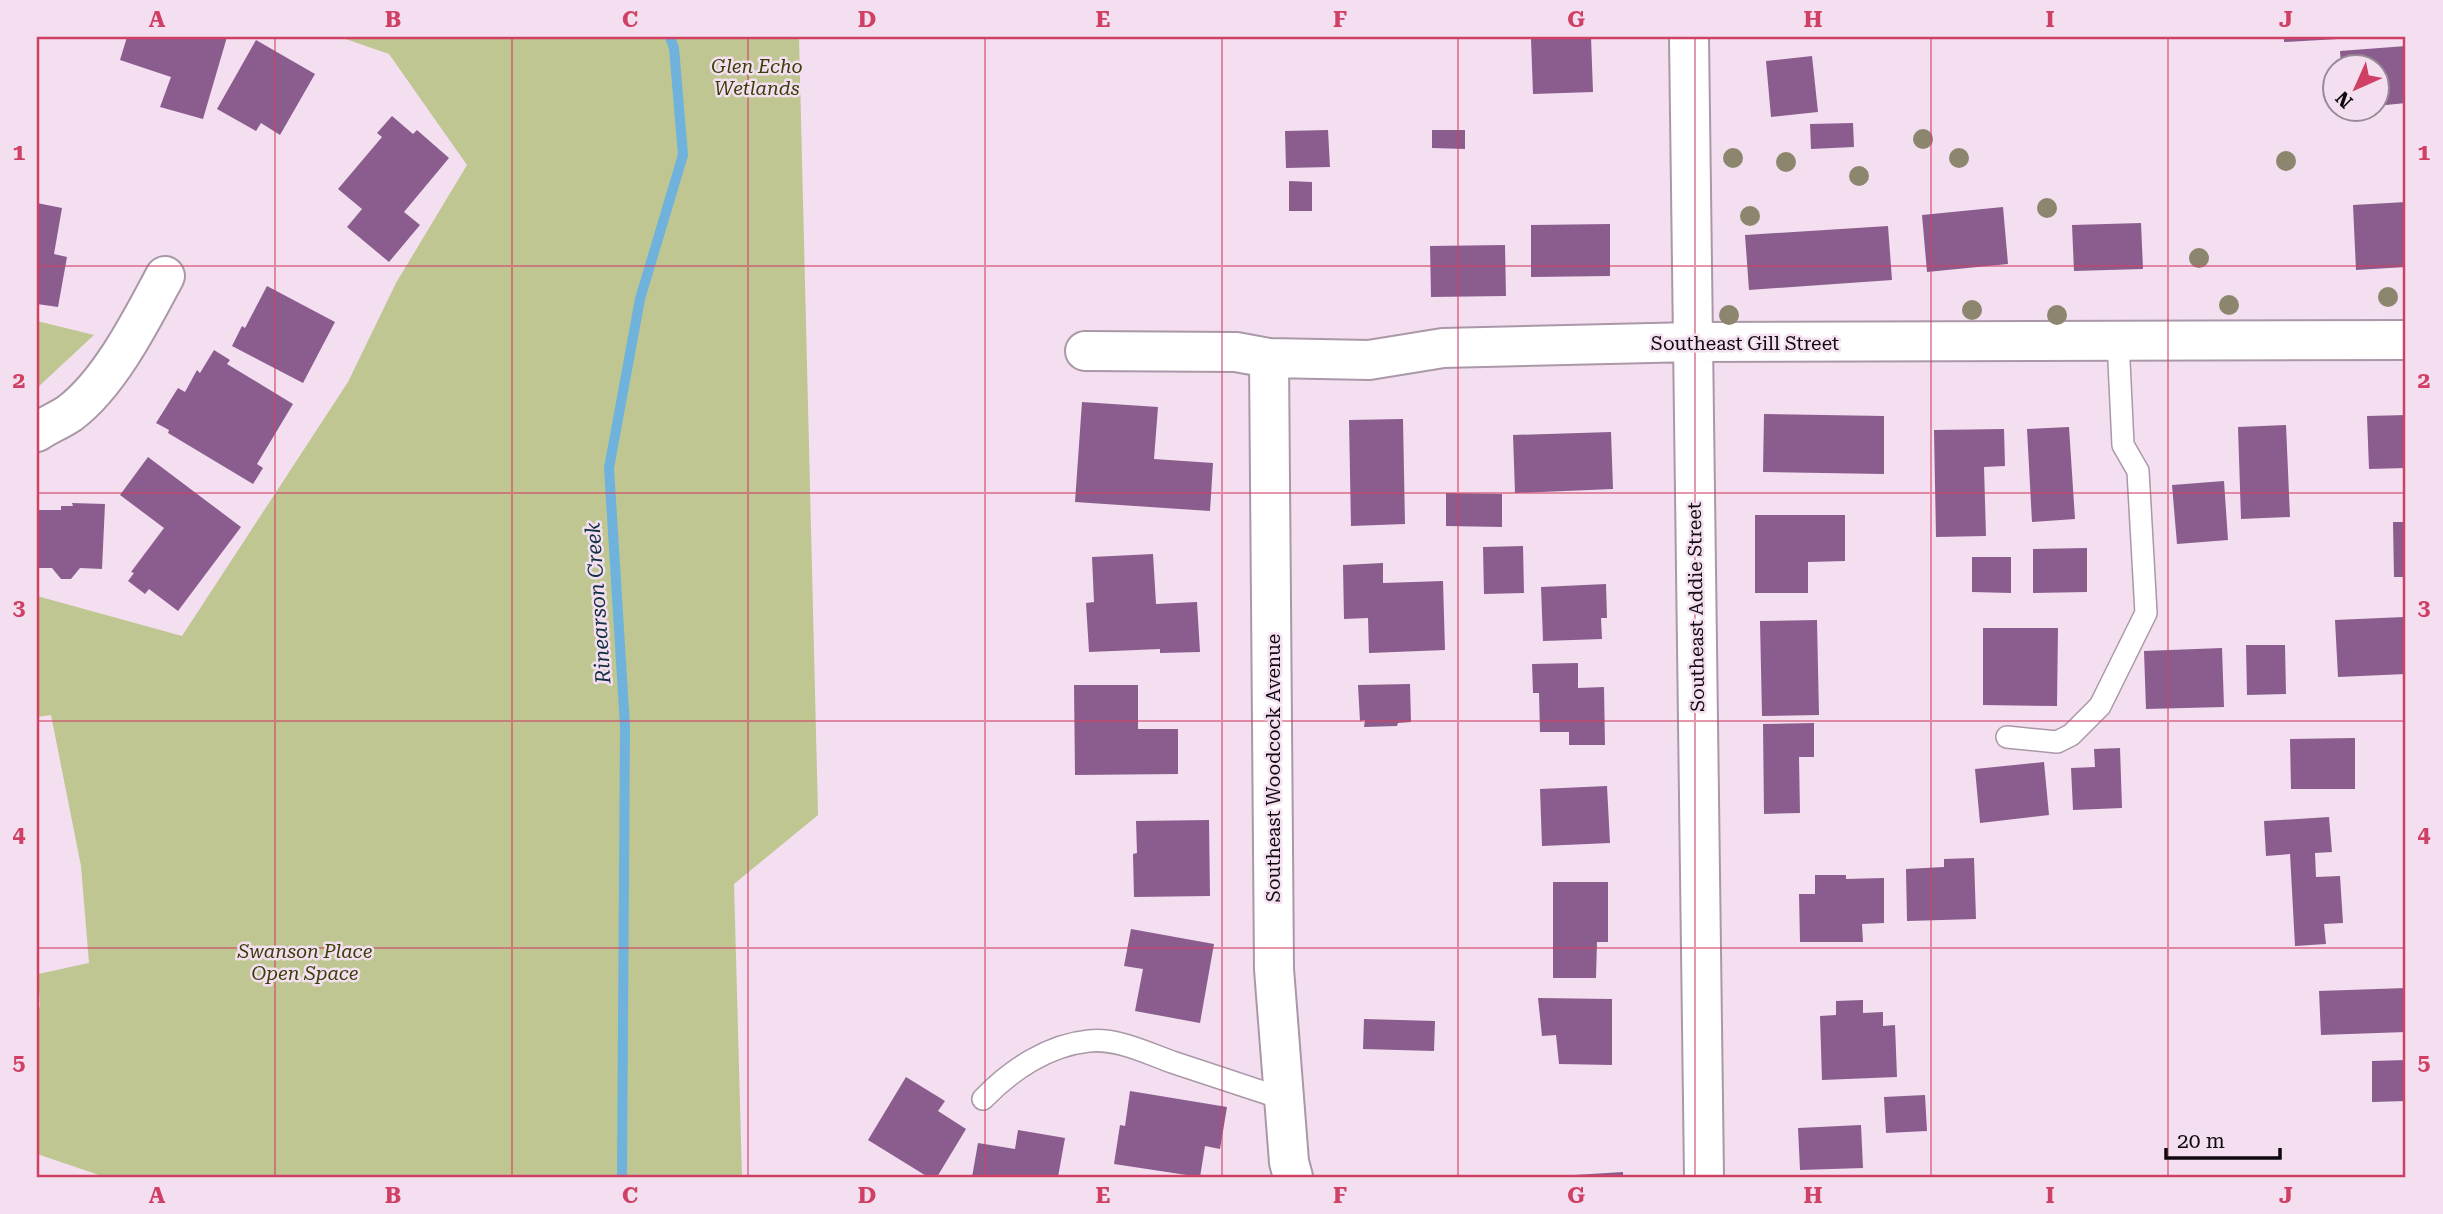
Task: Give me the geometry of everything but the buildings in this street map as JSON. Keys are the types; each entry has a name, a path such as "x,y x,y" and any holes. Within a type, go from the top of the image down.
{"street":[{"name":"Southeast Addie Street","path":"1689,37 1704,1177"},
{"path":"37,432 71,412 102,380 139,325 165,275"},
{"name":"Southeast Gill Street","path":"1085,351 1236,352 1269,358 1369,360 1443,348 1692,342 2406,340"},
{"name":"Southeast Woodcock Avenue","path":"1269,358 1274,969 1289,1162 1293,1177"}],"lane":[{"path":"2007,737 2057,742 2071,735 2100,706 2146,613 2138,471 2123,445 2118,341"},
{"path":"983,1099 997,1084 1036,1057 1064,1046 1092,1041 1123,1045 1284,1099"}],"green space":[{"path":"340,37 799,37 818,815 734,884 742,1177 105,1177 37,1154 37,1016 40,1005 38,974 89,963 81,866 51,715 37,717 37,596 182,636 348,382 396,283 467,165 389,54"},
{"path":"37,321 94,335 37,388"}],"waterway":[{"name":"Rinearson Creek","path":"622,1177 625,726 609,468 640,299 683,155 674,48 670,37"}],"park label":[{"name":"Glen Echo Wetlands","path":"757,77"},
{"name":"Swanson Place Open Space","path":"305,962"}]}
